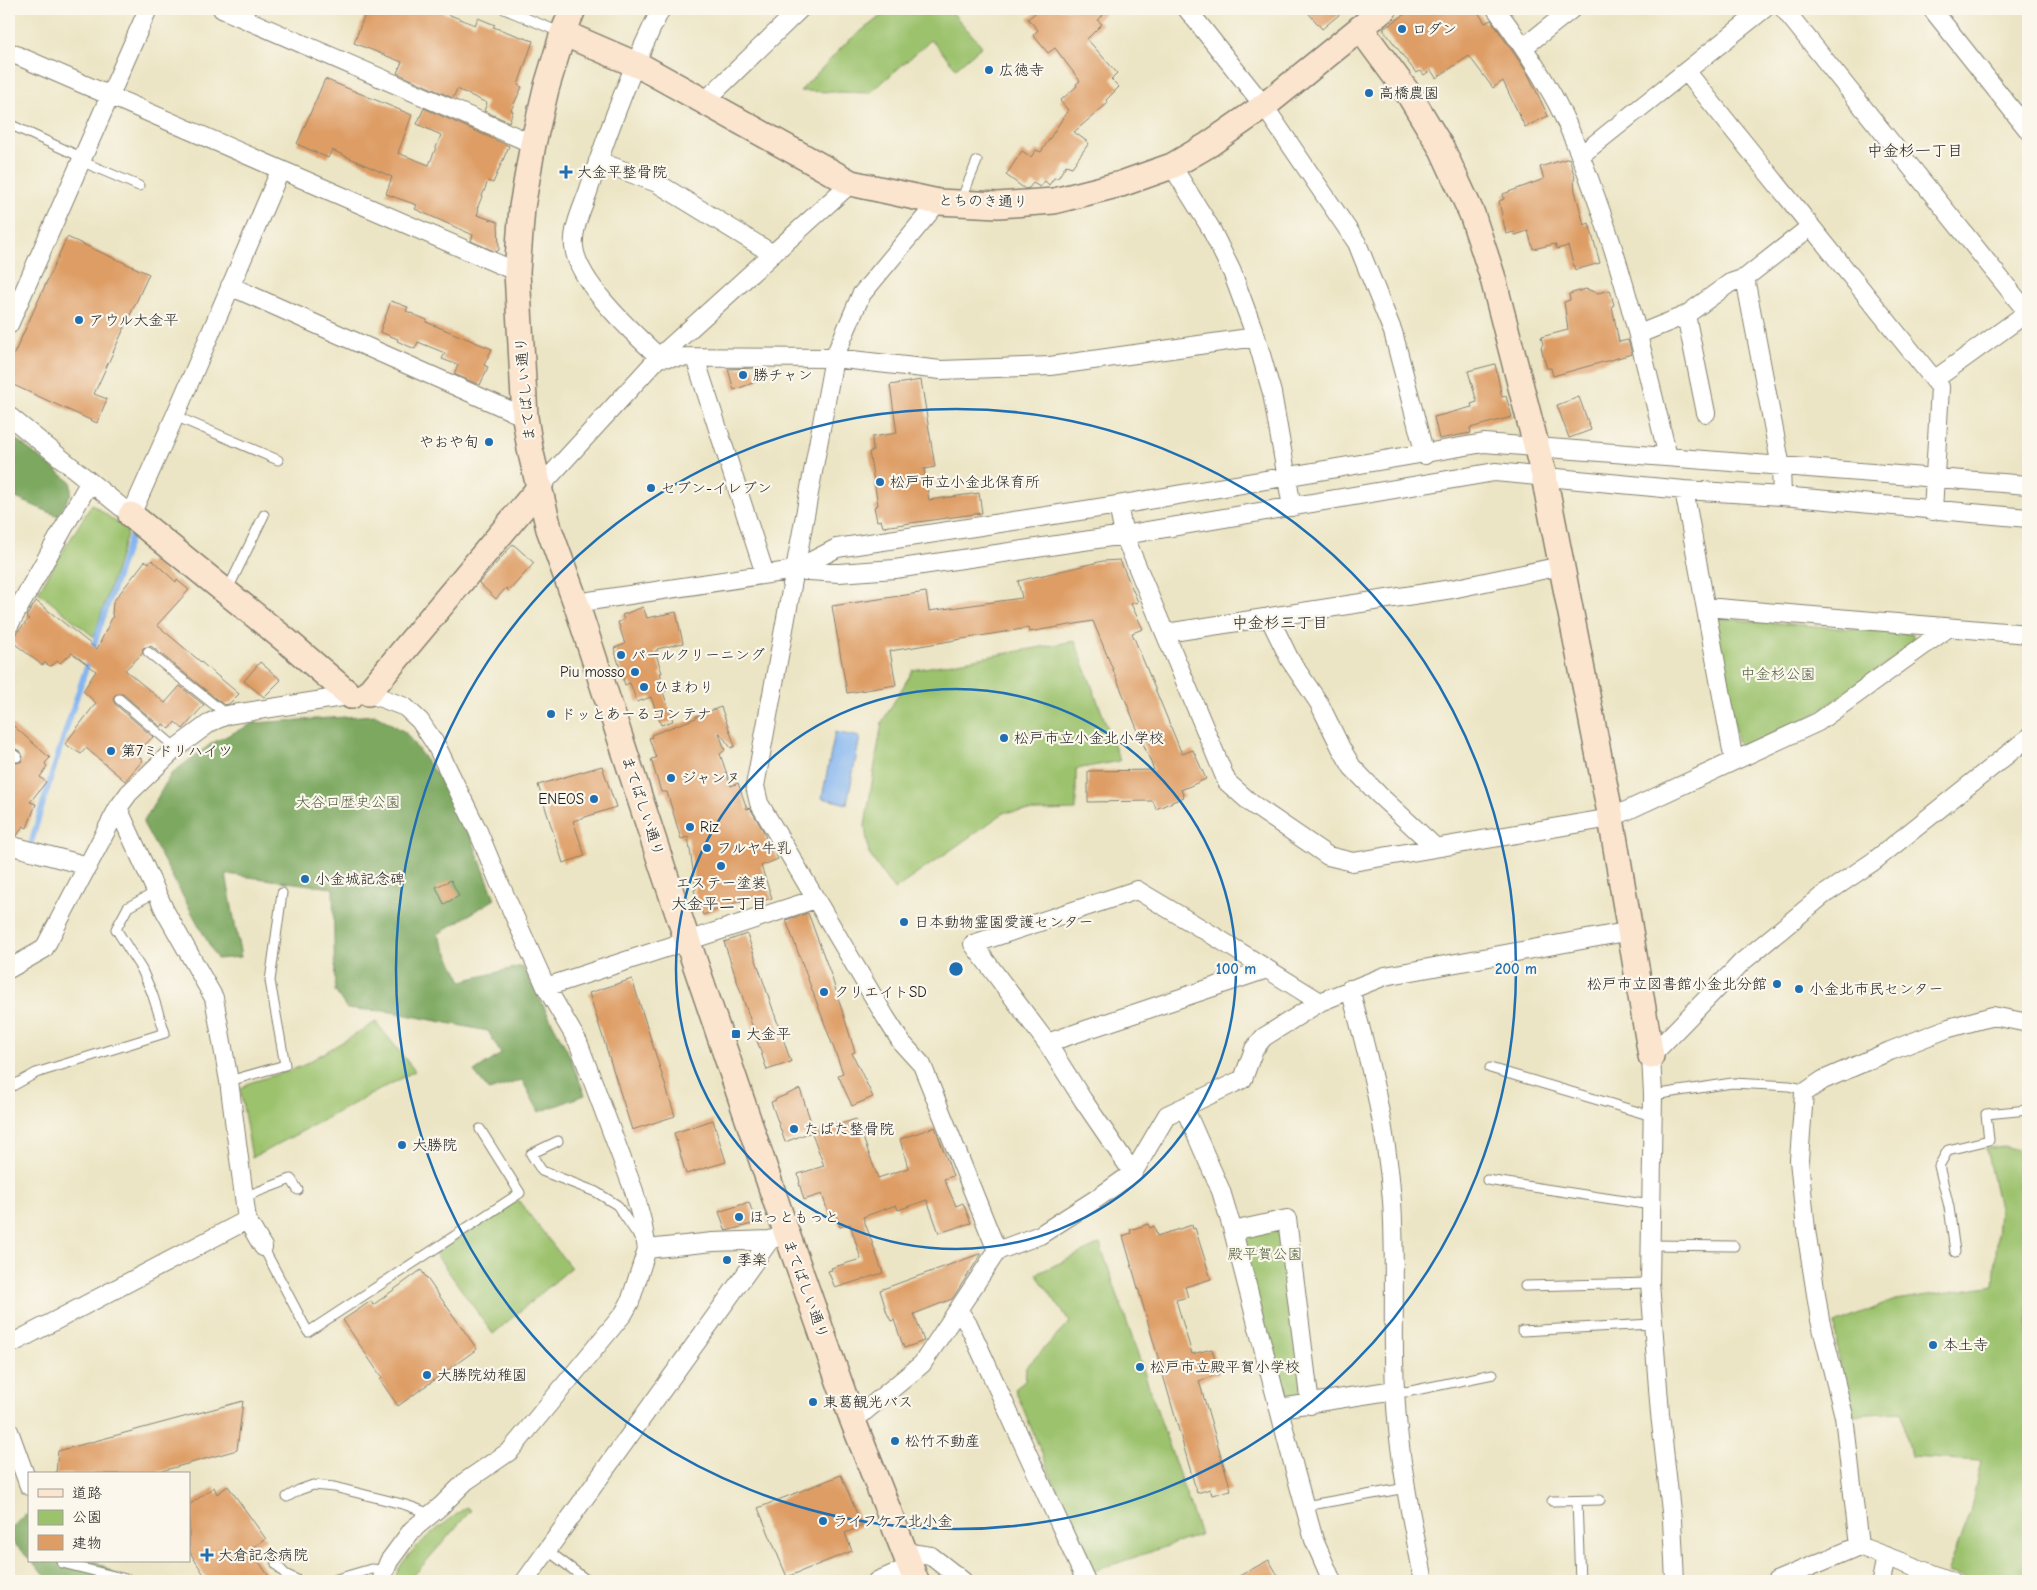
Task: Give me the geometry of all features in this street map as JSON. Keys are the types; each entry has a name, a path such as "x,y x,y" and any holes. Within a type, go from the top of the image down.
{"street":[{"path":"9,325 148,9"},
{"path":"222,9 533,144"},
{"name":"まてばしい通り","path":"574,9 563,33 546,90 533,144 522,208 517,272 525,417 540,488 550,529 688,941 778,1237 910,1567"},
{"path":"662,9 638,58 598,161 576,226 574,247 582,271 619,319 659,357 834,358 941,370 1050,366 1256,337"},
{"path":"638,58 675,9"},
{"path":"704,102 800,9"},
{"name":"とちのき通り","path":"563,33 638,58 644,68 851,183 949,202 998,204 1054,201 1121,184 1172,166 1208,145 1264,106 1384,9"},
{"path":"1496,9 1524,47 1553,95 1581,155 1610,234 1639,334 1668,457"},
{"path":"1524,47 1572,9"},
{"path":"1581,155 1764,9"},
{"path":"1784,9 2028,312 1934,380"},
{"path":"1932,9 2028,130"},
{"path":"1190,10 1264,106 1356,243 1393,332 1425,454"},
{"path":"1360,28 1424,118 1442,149 1472,214 1492,275 1544,476 1611,818 1651,1056 1653,1095 1650,1283 1660,1414 1672,1520 1675,1581"},
{"path":"9,52 280,171 517,272"},
{"path":"1686,71 1940,387 1933,510"},
{"path":"598,161 657,183 773,254"},
{"path":"1172,166 1210,227 1232,272 1256,337 1272,393 1292,506"},
{"path":"131,515 280,171"},
{"path":"360,695 540,488 659,357 851,183"},
{"path":"949,202 861,295 834,358 755,786 758,803 886,1018 902,1043 922,1065 997,1251"},
{"path":"1639,334 1686,315 1730,283 1745,278 1810,227"},
{"path":"1745,278 1781,467 1782,496"},
{"path":"230,286 525,417"},
{"path":"1686,315 1706,413"},
{"path":"695,358 765,574"},
{"path":"9,416 89,483 360,695"},
{"path":"796,570 837,548 1118,504 1484,443 2028,485"},
{"path":"576,603 796,570 838,573 895,569 1124,535 1495,472 1684,490 1782,496 2028,518"},
{"path":"9,625 89,483"},
{"path":"1684,490 1734,761"},
{"path":"1118,504 1124,535 1228,782 1252,804 1328,856 1353,862 1611,818 1818,722 1948,628"},
{"path":"1166,633 1452,590 1561,566"},
{"path":"1706,607 2028,634"},
{"path":"1270,618 1290,660 1319,703 1340,748 1352,766 1379,795 1435,847"},
{"path":"9,969 44,949 118,808 129,793 176,748 210,722 227,715 360,695 405,706 420,721 436,745 478,831 546,987 584,1055 634,1192 647,1249 630,1302 624,1313 510,1451 466,1481 412,1530 389,1561 383,1575"},
{"path":"1651,1056 1742,962 1822,896 1874,861 2028,738"},
{"path":"118,808 156,892 214,998 229,1081 247,1220 263,1247"},
{"path":"9,845 88,866"},
{"path":"1132,1173 1047,1043 973,944 1137,890 1320,1002"},
{"path":"546,987 816,899"},
{"path":"853,1421 922,1364 959,1311 997,1251 1040,1235 1132,1173 1167,1115 1243,1079 1254,1049 1264,1037 1320,1002 1386,976 1631,931"},
{"path":"1047,1043 1267,968"},
{"path":"1350,989 1368,1054 1385,1138 1391,1192 1395,1390 1400,1453 1424,1581"},
{"path":"1859,1546 1844,1416 1820,1320 1806,1230 1799,1160 1804,1093 1823,1080 1890,1050 1950,1028 1993,1016 2028,1023"},
{"path":"1184,1107 1221,1191 1234,1231 1304,1506 1314,1540 1332,1581"},
{"path":"1234,1231 1288,1218 1310,1405"},
{"path":"9,1345 247,1220"},
{"path":"647,1249 778,1237"},
{"path":"524,1581 778,1237"},
{"path":"959,1311 969,1326 1086,1581"},
{"path":"1280,1408 1310,1405 1395,1390"},
{"path":"9,1431 28,1483"},
{"path":"1859,1546 1951,1581"},
{"path":"1776,1581 1846,1554 1859,1546"},
{"path":"878,1581 931,1556 963,1581"},
{"path":"1881,1581 1886,1556"}],"lane":[{"path":"504,9 563,33"},
{"path":"9,124 139,186"},
{"path":"949,202 977,162"},
{"path":"175,416 278,460"},
{"path":"227,592 264,515"},
{"path":"148,652 227,715"},
{"path":"119,699 176,748"},
{"path":"9,1088 36,1073 165,1033 152,993 142,970 116,929 128,907 156,892"},
{"path":"229,1081 285,1065 270,981 282,893"},
{"path":"1490,1068 1652,1116"},
{"path":"1653,1095 1732,1083 1789,1086 1808,1090"},
{"path":"1955,1252 1949,1207 1938,1166 1948,1150 1989,1140 1986,1114 2028,1110"},
{"path":"263,1247 308,1332 520,1193 480,1129"},
{"path":"558,1141 531,1154 542,1171 596,1192 617,1205 647,1249"},
{"path":"244,1197 291,1179 298,1190"},
{"path":"1487,1180 1651,1205"},
{"path":"1652,1245 1734,1246"},
{"path":"1526,1286 1650,1283"},
{"path":"1522,1331 1652,1324"},
{"path":"1395,1390 1406,1392 1493,1374"},
{"path":"287,1498 299,1490 313,1485 334,1487 406,1505 431,1514"},
{"path":"1304,1506 1406,1488"},
{"path":"1552,1501 1600,1500"},
{"path":"1578,1501 1580,1581"},
{"path":"547,1550 588,1581"},
{"path":"61,1562 62,1564 134,1581"},
{"path":"276,1564 285,1574 299,1581"},
{"path":"330,1581 371,1569 383,1575"}],"green space":[{"path":"890,9 949,9 982,46 956,68 931,40 870,93 800,91 847,42"},
{"path":"9,434 71,482 71,493 58,516 9,495"},
{"path":"92,504 128,531 94,637 38,592"},
{"name":"中金杉公園","path":"1716,618 1912,634 1915,643 1817,713 1746,748 1737,742"},
{"path":"1075,641 1120,761 1076,769 1076,810 1005,812 894,890 869,854 865,826 882,722 913,670"},
{"name":"大谷口歴史公園","path":"376,715 405,732 445,786 470,835 495,899 438,934 462,981 522,966 567,1050 585,1095 539,1112 522,1080 489,1091 474,1072 501,1054 488,1031 386,1011 347,1009 335,991 333,888 226,874 241,957 217,959 143,823 171,774 212,743 254,723"},
{"path":"376,1022 415,1071 252,1158 240,1089 249,1083 300,1067"},
{"name":"本土寺","path":"2003,1146 2028,1152 2028,1581 1975,1581 1947,1573 1970,1512 1981,1461 1910,1457 1902,1412 1852,1415 1839,1366 1835,1324 1895,1300 1994,1285 1999,1208 1986,1149"},
{"path":"518,1200 571,1268 493,1334 435,1253"},
{"name":"殿平賀公園","path":"1278,1228 1291,1286 1303,1392 1294,1399 1285,1400 1241,1238"},
{"path":"1100,1244 1200,1535 1091,1572 1015,1389 1025,1381 1026,1367 1070,1322 1036,1274"},
{"path":"466,1507 471,1510 409,1581 395,1581 398,1571 413,1550"},
{"path":"25,1514 28,1516 28,1558 9,1538 9,1531"},
{"path":"32,1562 97,1562 125,1581 52,1581"}],"water":[{"path":"835,732 860,737 847,804 822,798"}],"building":[{"path":"367,9 435,9 475,25 478,18 495,25 493,27 533,41 518,85 522,87 511,110 513,111 509,122 484,111 487,103 457,89 453,98 397,73 402,62 354,43"},
{"path":"1040,9 1110,9 1097,20 1102,24 1087,39 1117,73 1111,79 1119,87 1106,100 1108,103 1074,132 1089,143 1072,167 1066,165 1058,178 1054,178 1049,185 1045,181 1040,187 1033,183 1029,188 1025,189 1006,175 1022,151 1031,157 1036,150 1041,152 1068,110 1060,101 1080,81 1055,48 1048,53 1033,35 1038,30 1028,19"},
{"path":"1305,9 1346,9 1322,29"},
{"path":"1413,9 1476,9 1485,23 1491,20 1528,74 1548,116 1525,127 1503,81 1493,88 1469,56 1436,78 1431,70 1424,75 1421,71 1416,73 1383,29"},
{"path":"325,79 412,115 398,153 429,165 441,135 417,124 424,108 509,146 493,183 488,181 477,209 479,209 477,215 498,222 499,250 496,252 471,241 473,235 415,209 417,205 386,194 392,177 332,150 328,158 297,144"},
{"path":"1569,158 1584,225 1589,223 1600,263 1575,270 1568,246 1557,249 1555,244 1533,249 1528,231 1515,235 1514,232 1506,234 1499,201 1504,199 1503,194 1544,179 1540,167"},
{"name":"アウル大金平","path":"67,237 149,274 94,394 107,399 97,423 9,383 9,365"},
{"path":"1586,289 1598,293 1610,290 1619,342 1628,340 1632,354 1553,376 1551,368 1547,368 1544,359 1541,337 1568,330 1564,302 1570,300 1569,294"},
{"path":"391,301 408,307 406,311 427,320 426,322 492,349 484,365 488,367 480,385 454,374 458,365 442,359 445,353 418,342 415,349 397,341 398,339 380,332"},
{"path":"1495,364 1502,397 1506,396 1512,417 1470,428 1471,433 1439,439 1434,417 1472,407 1471,404 1477,402 1468,371"},
{"name":"勝チャン","path":"754,368 758,381 734,390 728,369"},
{"path":"921,380 935,467 924,469 929,500 979,493 982,513 883,527 881,520 877,521 874,507 878,505 869,452 873,451 872,437 897,433 890,385"},
{"path":"1579,397 1591,430 1569,438 1557,405"},
{"path":"513,544 534,563 509,591 506,588 496,599 479,583"},
{"path":"152,560 176,582 177,580 189,590 157,625 239,694 229,704 224,705 151,646 143,648 142,654 125,670 165,703 180,686 204,705 183,729 175,722 170,729 163,724 161,727 123,694 115,695 113,698 115,704 153,737 135,754 143,760 125,781 86,748 81,754 65,744 96,703 83,691 96,671 72,653 60,663 58,661 50,666 45,663 42,665 10,640 29,619 26,617 36,601 97,649 113,616 113,602 145,561 149,563"},
{"path":"1120,560 1138,602 1131,604 1143,629 1132,633 1182,754 1193,750 1206,779 1181,790 1184,797 1156,809 1153,801 1088,802 1088,771 1154,770 1093,621 1029,632 1028,628 890,651 896,685 847,693 832,606 926,592 929,611 1022,598 1018,581 1103,561"},
{"path":"643,607 647,618 676,612 683,643 655,651 666,691 663,692 673,721 661,725 651,697 637,702 630,683 625,685 614,648 625,644 618,622 624,620 622,615"},
{"path":"260,662 281,680 264,697 244,681"},
{"path":"721,707 735,746 731,748 719,733 725,750 720,754 731,786 738,783 747,809 750,808 764,832 767,843 770,842 778,859 761,866 772,898 756,903 754,896 703,915 694,890 696,889 688,837 681,839 667,792 661,792 651,759 656,758 649,738 652,737 651,735"},
{"path":"9,722 50,758 45,763 47,767 40,777 46,782 30,802 36,804 27,828 23,826 17,836 9,835 9,823 13,811 9,809 9,759 17,763 22,761 23,757 21,752 9,745"},
{"path":"602,766 616,807 573,821 585,856 563,863 538,785"},
{"path":"451,880 459,896 444,904 436,887"},
{"name":"クリエイトSD","path":"808,913 831,975 855,1052 852,1053 873,1097 852,1106 838,1075 843,1073 786,920"},
{"path":"747,934 791,1062 767,1070 724,942"},
{"path":"632,979 675,1116 632,1130 589,993"},
{"path":"800,1089 814,1131 785,1142 771,1102"},
{"path":"856,1119 878,1178 908,1168 900,1139 935,1127 953,1176 944,1179 956,1206 963,1203 971,1223 939,1233 927,1200 898,1210 896,1205 863,1217 883,1273 835,1288 828,1271 832,1270 831,1268 861,1259 850,1224 840,1227 835,1213 829,1215 822,1194 804,1200 798,1174 824,1166 812,1133"},
{"path":"713,1120 726,1162 686,1174 674,1133"},
{"path":"749,1202 756,1223 726,1231 719,1212"},
{"path":"1148,1224 1150,1228 1154,1226 1157,1236 1192,1225 1193,1229 1195,1228 1211,1279 1185,1287 1188,1297 1176,1300 1192,1354 1212,1349 1219,1374 1199,1381 1231,1490 1212,1495 1210,1489 1197,1493 1123,1236 1131,1233 1130,1230"},
{"path":"982,1253 952,1299 914,1314 924,1341 904,1348 894,1320 891,1321 887,1313 880,1290"},
{"path":"421,1270 477,1349 398,1406 380,1380 382,1378 343,1320 371,1301 373,1305"},
{"path":"243,1401 237,1450 158,1472 56,1472 58,1451"},
{"path":"841,1475 862,1526 845,1533 852,1551 787,1577 758,1508"},
{"path":"228,1486 266,1539 250,1549 272,1581 223,1581 218,1575 208,1581 190,1553 190,1504 214,1487 217,1494"},
{"path":"1269,1560 1281,1581 1230,1581"}],"waterway":[{"path":"31,844 81,684 135,525"}],"place":[{"name":"ロダン","path":"1402,29"},
{"name":"広徳寺","path":"989,70"},
{"name":"高橋農園","path":"1369,93"},
{"name":"大金平整骨院","path":"566,172"},
{"name":"アウル大金平","path":"79,320"},
{"name":"勝チャン","path":"743,375"},
{"name":"やおや旬","path":"489,442"},
{"name":"松戸市立小金北保育所","path":"880,482"},
{"name":"セブン-イレブン","path":"651,488"},
{"name":"パールクリーニング","path":"621,655"},
{"name":"Piu mosso","path":"635,672"},
{"name":"ひまわり","path":"644,687"},
{"name":"ドッとあーるコンテナ","path":"551,714"},
{"name":"松戸市立小金北小学校","path":"1004,738"},
{"name":"第7ミドリハイツ","path":"111,751"},
{"name":"ジャンヌ","path":"671,778"},
{"name":"ENEOS","path":"594,799"},
{"name":"Riz","path":"690,827"},
{"name":"フルヤ牛乳","path":"707,848"},
{"name":"エステー塗装","path":"721,866"},
{"name":"小金城記念碑","path":"305,879"},
{"name":"日本動物霊園愛護センター","path":"904,922"},
{"name":"松戸市立図書館小金北分館","path":"1777,984"},
{"name":"小金北市民センター","path":"1799,989"},
{"name":"クリエイトSD","path":"824,992"},
{"name":"大金平","path":"736,1034"},
{"name":"たばた整骨院","path":"794,1129"},
{"name":"大勝院","path":"402,1145"},
{"name":"ほっともっと","path":"739,1217"},
{"name":"季楽","path":"727,1260"},
{"name":"本土寺","path":"1933,1345"},
{"name":"松戸市立殿平賀小学校","path":"1140,1367"},
{"name":"大勝院幼稚園","path":"427,1375"},
{"name":"東葛観光バス","path":"813,1402"},
{"name":"松竹不動産","path":"895,1441"},
{"name":"ライフケア北小金","path":"823,1521"},
{"name":"大倉記念病院","path":"207,1555"}],"district":[{"name":"中金杉一丁目","path":"1915,151"},
{"name":"中金杉三丁目","path":"1280,623"},
{"name":"大金平二丁目","path":"719,904"}]}
